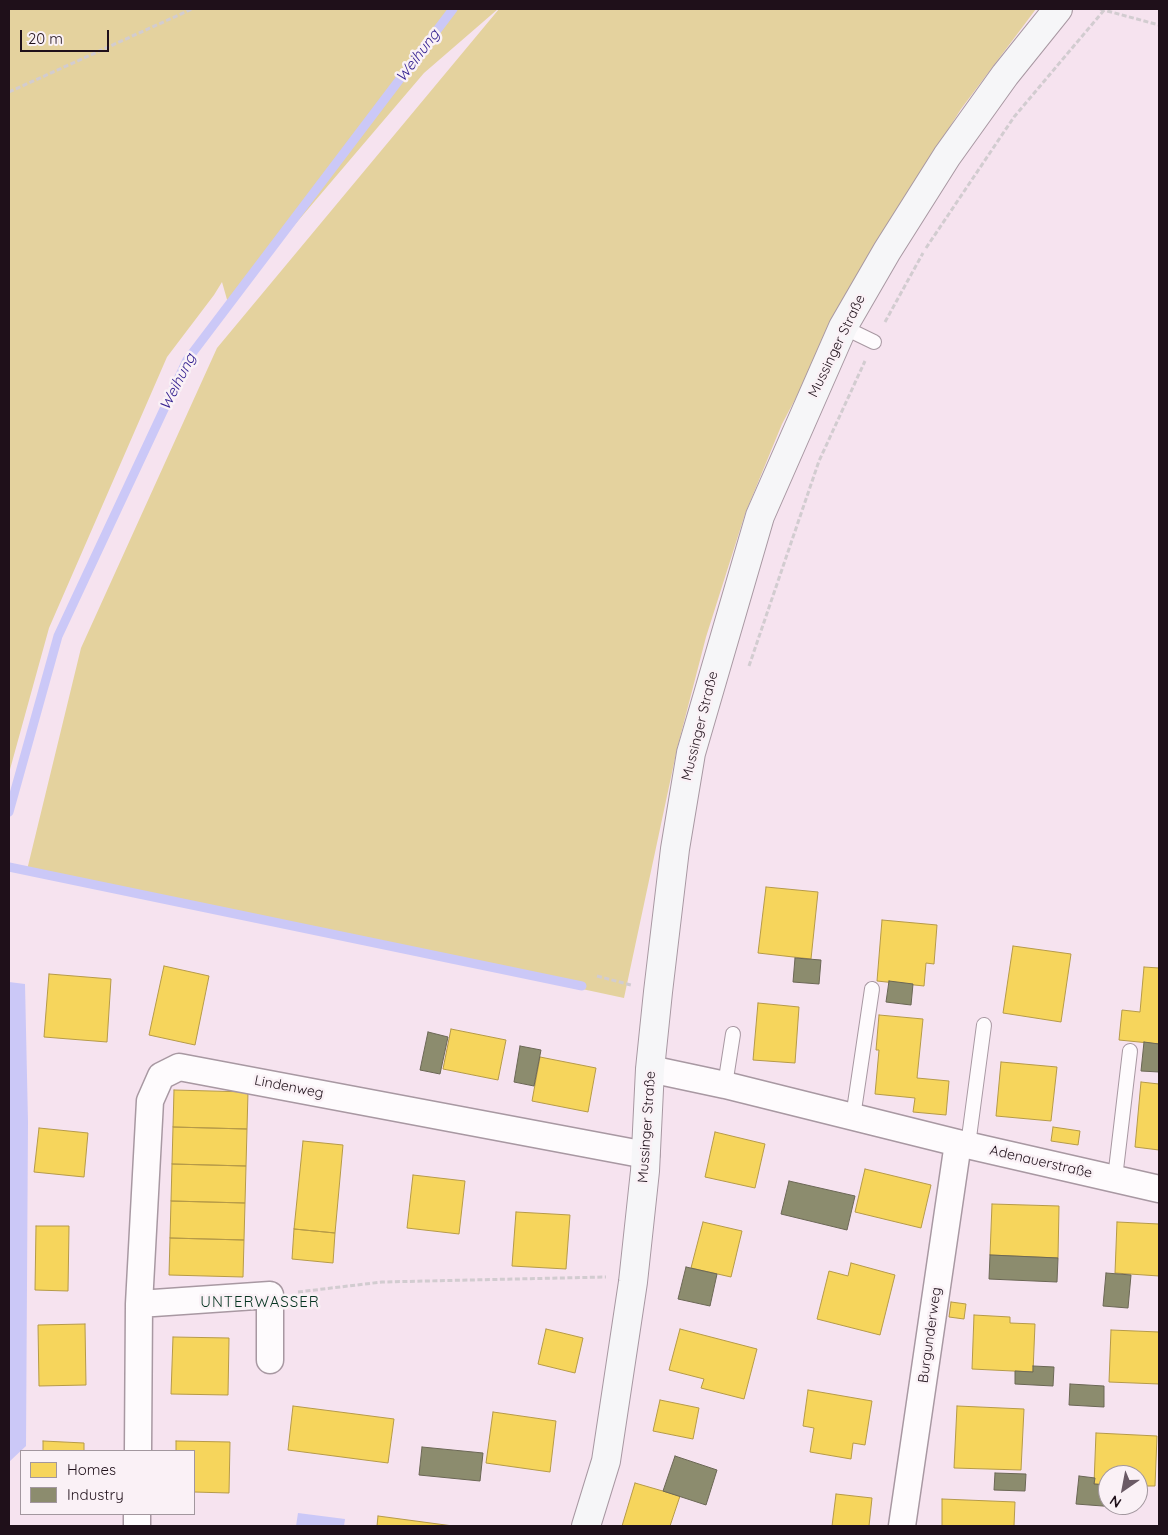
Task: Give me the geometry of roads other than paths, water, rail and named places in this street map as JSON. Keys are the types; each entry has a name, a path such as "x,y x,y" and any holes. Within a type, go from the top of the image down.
{"street":[{"name":"Mussinger Straße","path":"586,1526 606,1461 633,1278 646,1155 650,1069 675,849 691,753 760,516 843,327 887,251 947,156 1005,75 1058,9"},
{"name":"Lindenweg","path":"138,1450 139,1304 150,1102 162,1076 179,1067 646,1155"},
{"name":"Adenauerstraße","path":"650,1069 725,1085 963,1144 1159,1189"},
{"name":"Burgunderweg","path":"902,1526 963,1144"},
{"path":"139,1304 270,1295 270,1360"}],"lane":[{"path":"843,327 874,342"},
{"path":"854,1117 872,989"},
{"path":"963,1144 984,1025"},
{"path":"725,1085 733,1034"},
{"path":"1114,1178 1130,1051"}],"water":[{"path":"9,982 25,984 28,1122 26,1446 9,1462"},
{"path":"298,1513 345,1519 344,1526 296,1526"}],"waterway":[{"name":"Weihung","path":"9,812 58,636 187,360 453,9"},
{"path":"9,867 582,986"}],"district":[{"name":"UNTERWASSER","path":"260,1302"}]}
